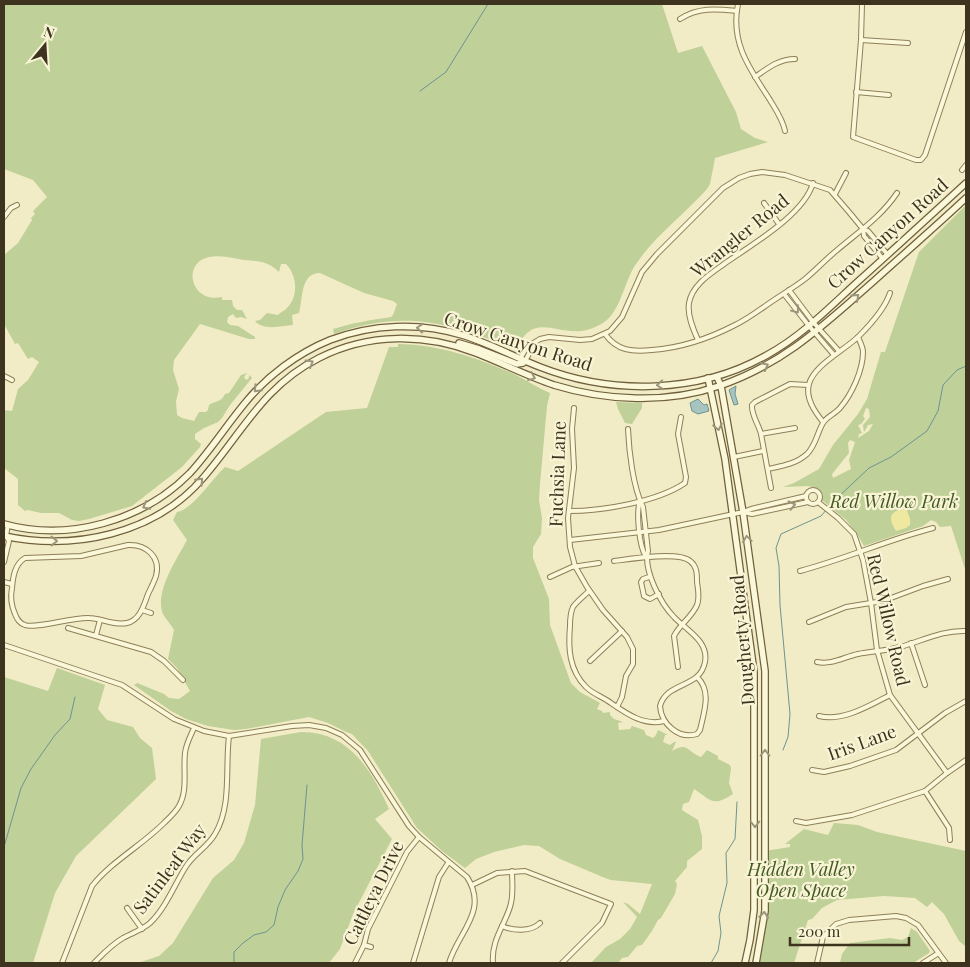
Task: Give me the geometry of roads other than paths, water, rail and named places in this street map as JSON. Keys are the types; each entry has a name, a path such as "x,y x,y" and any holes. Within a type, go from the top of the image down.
{"main road":[{"name":"Crow Canyon Road","path":"6,524 42,530 80,528 113,520 149,505 178,484 190,472 244,404 265,381 309,350 344,336 376,328 419,327 436,329 460,335 570,377 614,385 665,385 718,377 765,356 792,340 966,183"},
{"name":"Crow Canyon Road","path":"4,537 57,542 99,536 130,528 152,518 194,488 263,400 276,387 297,371 319,358 348,347 374,341 394,338 433,340 478,353 552,384 591,394 619,398 664,397 721,386 772,363 791,351 817,331 966,198"},
{"path":"449,344 460,343 479,348 517,364 523,363 523,360"},
{"name":"Dougherty Road","path":"718,377 743,512 765,671 765,911 756,963"},
{"name":"Dougherty Road","path":"708,378 725,460 754,672 755,894 750,940 745,963"}],"street":[{"path":"738,4 736,27 739,44 746,63 784,124 785,131"},
{"path":"862,4 853,137 916,160 921,160 925,155 966,32"},
{"path":"680,18 690,12 701,9 737,11"},
{"path":"861,40 908,43"},
{"path":"755,77 772,64 786,59 795,59"},
{"path":"856,92 889,95"},
{"path":"962,170 966,165"},
{"path":"523,360 535,343 540,340 549,337 580,340 592,339 605,334 616,325 622,317 642,272 657,254 717,193 729,183 750,174 762,172 785,175 814,183 830,190 863,229 868,231 886,257"},
{"path":"835,194 846,173"},
{"name":"Wrangler Road","path":"698,340 689,312 689,302 693,293 710,274 801,206 814,183"},
{"path":"605,334 618,347 632,351 661,350 698,340 736,325 804,280 834,252 863,229 897,194"},
{"path":"764,203 779,224"},
{"path":"4,217 11,208 17,205"},
{"path":"789,290 811,324"},
{"path":"823,422 811,403 808,395 808,385 817,371 858,337 887,301 890,293"},
{"path":"784,294 817,331 839,352"},
{"path":"817,331 834,356"},
{"path":"768,469 788,465 808,453 817,439 823,422 838,410 854,384 863,353 858,337"},
{"path":"4,376 12,380"},
{"path":"771,488 761,434 752,409 755,402 790,384 808,385"},
{"name":"Fuchsia Lane","path":"574,408 572,429 574,468 569,510 570,547 576,566 589,591 622,631 631,645 634,658 626,676 622,697 617,707"},
{"path":"569,510 603,508 640,501 667,492 686,481 678,434 681,417"},
{"path":"761,434 795,428"},
{"path":"628,429 632,466 643,507 648,551 646,557"},
{"path":"734,456 763,450"},
{"path":"570,540 646,532 743,512 806,496 810,491 816,491 819,495 819,503 812,504 808,502 752,514 743,512"},
{"path":"806,496 808,502"},
{"path":"640,501 638,508 640,533 650,577 666,609 698,638 704,648 705,663 698,677 664,696 660,706 664,721 676,731 684,734 692,735 699,732 707,695 703,683 698,677"},
{"name":"Red Willow Road","path":"819,503 854,534 860,552 871,603 878,650 890,694 947,773"},
{"path":"4,562 9,541 4,537 6,524"},
{"path":"800,572 891,540 933,528"},
{"path":"136,544 148,550 154,557 157,566 156,575 142,610 137,618 128,623 120,624 82,618 36,625 23,624 18,621 11,605 12,584 19,562 25,558 81,556 136,544"},
{"path":"614,561 646,557 683,558 690,560 696,568 698,602 693,612 674,636 678,667"},
{"path":"550,577 576,566 599,563"},
{"path":"650,577 643,579 642,582 644,596 650,599 659,594"},
{"path":"809,622 846,607 890,599 923,586 948,580"},
{"path":"4,582 12,584"},
{"path":"589,591 572,608 569,639 571,661 574,669 585,686 593,693 625,713 654,723 664,721"},
{"path":"142,610 151,613"},
{"path":"96,635 100,620"},
{"path":"68,628 151,652 164,661 183,680"},
{"path":"817,662 836,661 878,650 897,648 952,630 966,631"},
{"path":"590,661 622,631"},
{"path":"911,643 926,685"},
{"path":"4,645 122,685 174,719 194,728 229,736 309,725 326,728 342,735 360,750 373,767 409,826 419,837 467,878 472,885 476,907 448,963"},
{"path":"819,716 829,719 845,716 890,694"},
{"name":"Iris Lane","path":"812,770 824,772 850,766 896,750 945,713 966,700"},
{"path":"62,963 92,886 100,876 161,826 180,804 184,792 185,751 194,728"},
{"name":"Satinleaf Way","path":"94,963 109,947 124,937 142,929 154,918 190,859 209,843 216,833 221,822 227,795 226,758 229,736"},
{"path":"796,821 806,823 852,816 925,791 966,760"},
{"path":"925,791 948,828 950,840"},
{"name":"Cattleya Drive","path":"355,963 364,945 368,929 406,852 419,837"},
{"path":"413,963 439,877 448,863"},
{"path":"472,885 497,873 512,871 532,873 611,904 602,922 562,963"},
{"path":"493,963 492,954 495,942 512,900 512,871"},
{"path":"126,908 142,929"},
{"path":"817,963 821,944 826,933 836,924 849,920 896,916 906,918 918,925 946,963"},
{"path":"502,926 518,929 533,928 540,923"},
{"path":"364,945 371,946"},
{"path":"923,963 938,954"}],"water":[{"path":"736,386 735,394 738,404 734,405 729,390"},
{"path":"698,399 704,405 707,404 709,411 698,414 692,411 690,403"}],"waterway":[{"path":"420,91 446,72 488,4"},
{"path":"783,750 788,737 790,714 776,548 781,534 821,516 869,468 891,457 927,431 938,411 943,385 957,370 966,366"},
{"path":"4,847 21,788 31,769 55,735 70,719 75,697"},
{"path":"234,963 234,952 243,943 254,935 266,932 274,925 278,907 285,890 298,871 303,859 302,845 307,785"},
{"path":"711,963 718,951 721,933 719,916 727,883 726,853 735,839 737,802"}],"park label":[{"name":"Red Willow Park","path":"894,502"},
{"name":"Hidden Valley Open Space","path":"801,880"}]}
